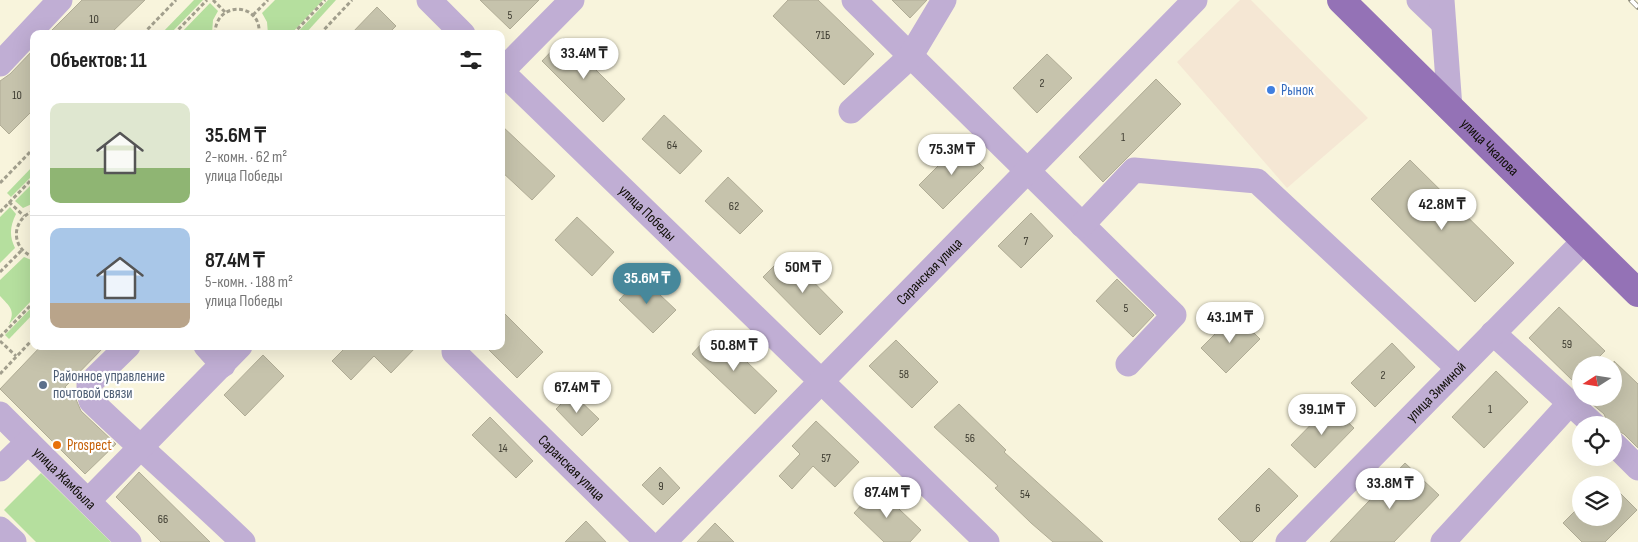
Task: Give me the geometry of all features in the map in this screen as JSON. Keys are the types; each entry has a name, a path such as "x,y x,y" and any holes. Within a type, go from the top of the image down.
{"main road":[{"name":"улица Чкалова","path":"1341,0 1638,293"}],"street":[{"path":"32,30 60,0"},
{"path":"429,0 459,30"},
{"path":"505,69 572,0"},
{"path":"854,0 1174,315 1128,364"},
{"path":"851,111 910,57 944,0"},
{"name":"Саранская улица","path":"664,542 1195,0"},
{"path":"1419,0 1443,12 1450,108"},
{"path":"0,64 30,32"},
{"name":"улица Победы","path":"505,75 987,542"},
{"path":"1082,225 1134,170 1258,181 1458,368"},
{"name":"улица Зиминой","path":"1288,542 1585,240"},
{"path":"1493,333 1585,416"},
{"path":"124,350 89,384 89,393 92,401 139,448 196,497 242,542"},
{"path":"210,350 223,365"},
{"path":"88,501 236,350"},
{"name":"Саранская улица","path":"454,352 647,542"},
{"path":"1443,542 1571,402"},
{"name":"улица Жамбыла","path":"0,414 129,542"},
{"path":"0,469 28,442"},
{"path":"1622,452 1638,468"},
{"path":"0,529 14,542"}],"path":[{"path":"147,30 176,0"},
{"path":"178,30 207,0"},
{"path":"213,0 225,12"},
{"path":"253,15 268,0"},
{"path":"297,30 325,0"},
{"path":"324,30 352,0"},
{"path":"216,30 216,25 220,18 225,12 232,9 240,9 253,15 258,22 259,30"},
{"path":"0,183 30,152"},
{"path":"0,212 30,181"},
{"path":"9,202 24,216"},
{"path":"30,213 24,216 17,226 16,234 17,242 22,250 30,255"},
{"path":"0,272 22,250"},
{"path":"0,336 30,306"},
{"path":"0,341 16,356"},
{"path":"0,374 30,342"}],"shaded area":[{"name":"Рынок","path":"1240,0 1251,0 1368,118 1287,188 1177,62"}],"green space":[{"path":"194,0 203,0 174,30 165,30"},
{"path":"275,0 323,0 295,30 268,30 267,22 262,13"},
{"path":"328,0 336,0 309,30 300,30"},
{"path":"210,3 218,11 213,20 212,30 184,30"},
{"path":"30,169 30,178 11,197 7,193"},
{"path":"30,186 30,205 23,208 15,201"},
{"path":"10,207 16,214 11,231 15,248 0,263 0,217"},
{"path":"24,257 30,259 30,302 9,324 12,312 11,308 0,296 0,280"},
{"path":"30,309 30,317 9,339 5,335"},
{"path":"41,473 111,542 36,542 4,510"}],"building":[{"path":"82,0 145,0 114,30 52,30"},
{"path":"480,0 539,0 510,29"},
{"path":"788,0 818,0 874,54 844,85 773,16"},
{"path":"892,0 927,0 910,18"},
{"path":"377,7 396,26 392,30 355,30"},
{"path":"564,38 625,99 603,122 542,61"},
{"path":"30,53 30,113 9,134 0,125 0,81 10,74"},
{"path":"1047,54 1072,78 1037,113 1013,88"},
{"path":"1156,79 1181,104 1103,182 1079,157"},
{"path":"664,115 702,151 680,174 642,139"},
{"path":"505,129 555,176 532,200 505,175"},
{"path":"960,144 984,168 943,209 919,185"},
{"path":"1410,160 1514,263 1475,302 1371,199"},
{"path":"728,177 763,211 740,234 705,201"},
{"path":"1031,213 1053,236 1021,268 998,246"},
{"path":"577,217 614,252 592,276 555,240"},
{"path":"786,254 843,312 820,335 763,277"},
{"path":"641,277 676,310 653,333 619,300"},
{"path":"1117,279 1154,315 1133,337 1096,301"},
{"path":"1559,307 1605,351 1600,356 1572,356 1572,380 1529,338"},
{"path":"505,314 543,352 517,378 489,350 505,350"},
{"path":"1235,314 1260,339 1226,373 1201,348"},
{"path":"714,330 777,391 755,414 692,354"},
{"path":"896,340 938,382 912,408 869,366"},
{"path":"1392,343 1415,367 1375,407 1351,383"},
{"path":"37,350 101,350 65,387 75,397 81,411 116,444 85,474 0,389"},
{"path":"343,350 413,350 391,373 374,356 351,380 332,361"},
{"path":"263,355 284,376 245,416 224,395"},
{"path":"1622,369 1638,384 1638,448 1622,433 1622,416 1605,416 1594,406 1622,406"},
{"path":"1496,371 1528,402 1484,448 1452,417"},
{"path":"572,393 599,419 582,436 556,409"},
{"path":"959,404 1006,450 1004,452 1103,542 1053,542 1031,523 995,488 998,486 934,427"},
{"path":"1330,405 1354,428 1315,468 1291,445"},
{"path":"490,417 533,461 516,478 472,435"},
{"path":"816,421 859,462 835,487 813,466 792,489 779,476 800,454 792,446"},
{"path":"1405,463 1439,495 1394,542 1330,542"},
{"path":"660,467 680,488 663,505 642,485"},
{"path":"1269,468 1298,496 1252,542 1241,542 1218,519"},
{"path":"139,472 210,542 161,542 116,497"},
{"path":"877,488 921,530 910,542 884,542 854,513"},
{"path":"1622,495 1637,510 1622,525"},
{"path":"1572,514 1572,526 1621,526 1605,542 1582,542 1563,523"},
{"path":"586,521 606,542 565,542"},
{"path":"715,523 734,542 697,542"}],"railway":[{"path":"1631,0 1638,7"}],"place":[{"name":"Рынок","path":"1271,90"},
{"name":"Районное управление почтовой связи","path":"43,385"},
{"name":"Prospect","path":"57,445"}]}
